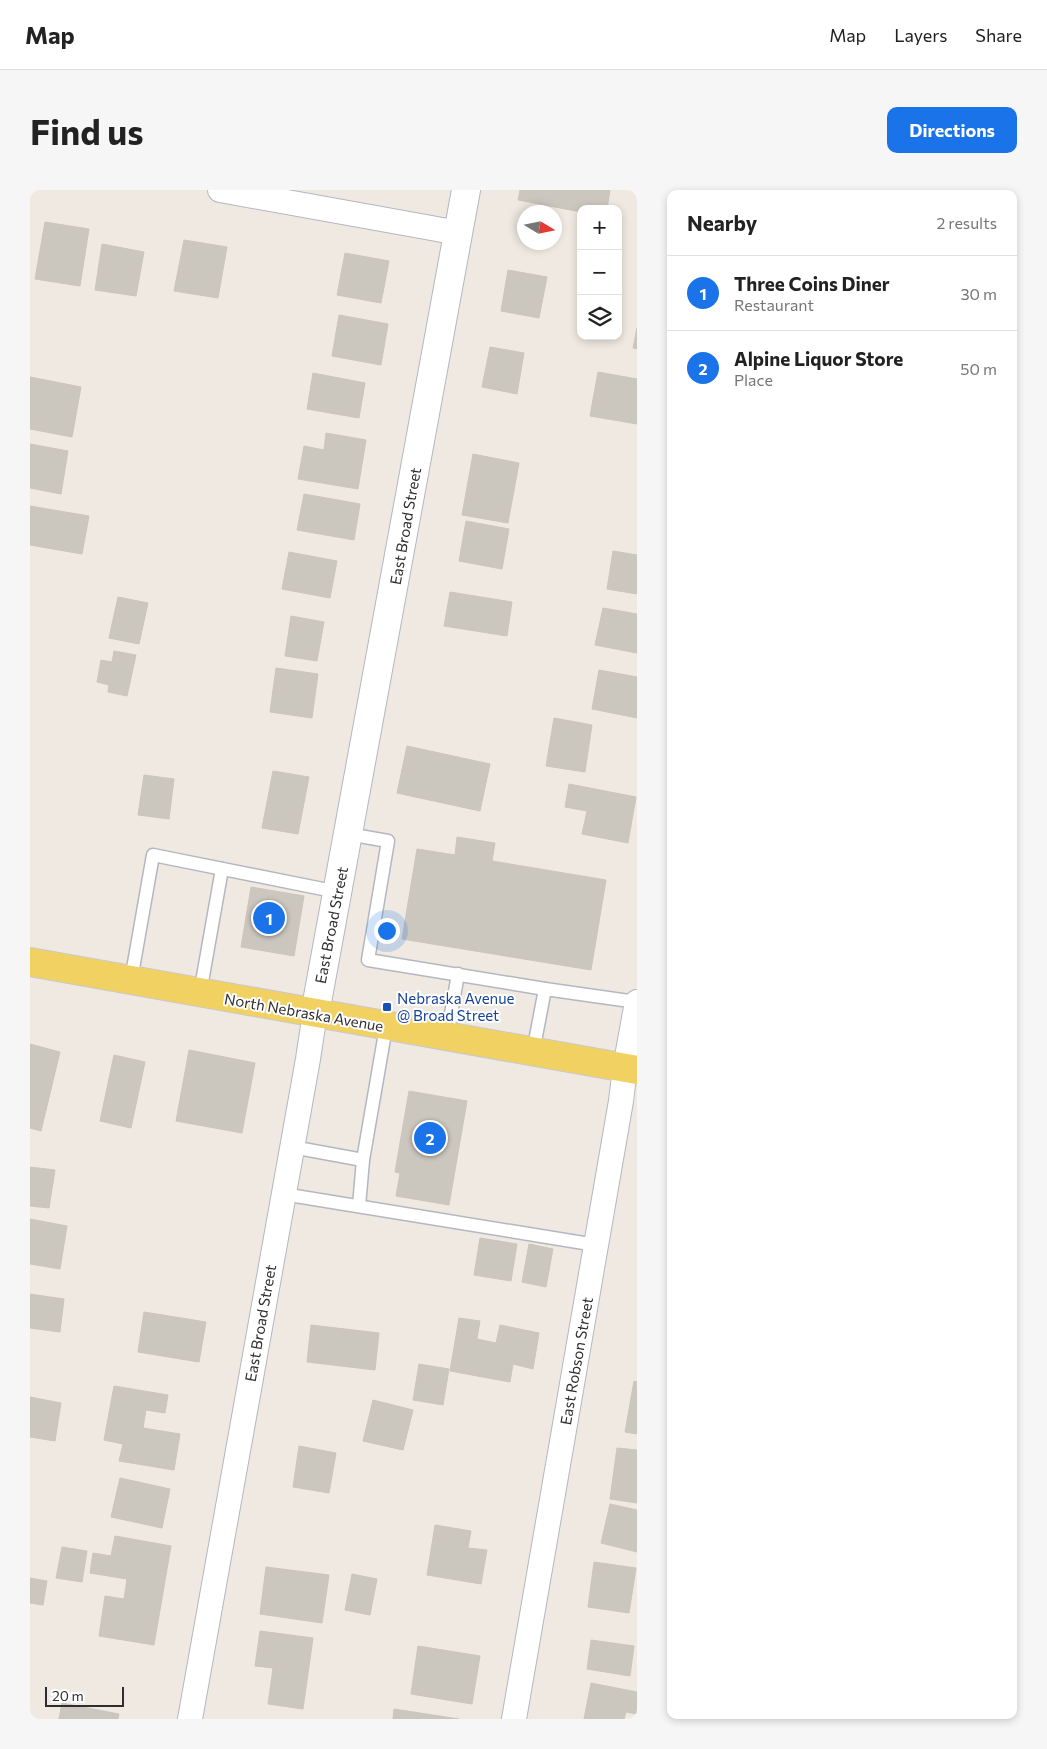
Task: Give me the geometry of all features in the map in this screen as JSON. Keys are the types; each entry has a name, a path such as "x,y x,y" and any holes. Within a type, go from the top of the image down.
{"main road":[{"name":"North Nebraska Avenue","path":"30,962 386,1027 631,1069"}],"street":[{"path":"220,190 459,233"},
{"name":"East Broad Street","path":"190,1719 315,1013 466,190"},
{"name":"East Robson Street","path":"514,1719 621,1101 631,1069 637,1002"}],"lane":[{"path":"348,834 388,841 368,960 637,1002"},
{"path":"130,980 153,855 338,892"},
{"path":"200,993 222,869"},
{"path":"447,1037 458,974"},
{"path":"533,1052 545,988"},
{"path":"358,1206 386,1027"},
{"path":"292,1147 364,1160"},
{"path":"284,1194 596,1245"}],"building":[{"path":"520,190 610,190 608,205 577,205 577,211 562,208 562,205 544,205 518,200"},
{"path":"45,222 89,229 80,286 35,279"},
{"path":"184,240 227,247 218,298 174,291"},
{"path":"102,244 144,252 136,296 95,290"},
{"path":"345,253 389,261 381,303 337,295"},
{"path":"508,270 547,277 539,318 501,311"},
{"path":"339,315 388,324 381,365 332,356"},
{"path":"637,328 637,349 633,348"},
{"path":"490,347 524,353 517,394 482,387"},
{"path":"598,372 637,379 637,424 590,416"},
{"path":"313,373 365,383 359,418 307,409"},
{"path":"30,377 81,387 72,437 30,429"},
{"path":"326,433 366,440 358,489 298,479 304,446 324,450"},
{"path":"30,444 68,451 61,494 30,488"},
{"path":"473,454 519,463 508,523 462,515"},
{"path":"304,494 360,504 354,540 297,530"},
{"path":"30,506 89,516 82,554 30,545"},
{"path":"466,521 509,529 502,569 459,561"},
{"path":"613,551 637,555 637,594 607,589"},
{"path":"289,552 337,561 330,598 282,589"},
{"path":"450,592 512,602 507,636 444,626"},
{"path":"118,597 148,603 139,644 109,638"},
{"path":"603,608 637,614 637,653 595,645"},
{"path":"291,616 324,622 317,661 285,656"},
{"path":"114,651 136,655 127,696 108,692 109,685 97,682 101,660 112,662"},
{"path":"276,668 318,674 312,718 270,712"},
{"path":"599,670 637,677 637,718 592,709"},
{"path":"554,718 592,725 585,772 546,766"},
{"path":"407,746 490,764 480,811 397,793"},
{"path":"273,771 309,777 298,834 262,828"},
{"path":"144,775 174,779 169,819 138,815"},
{"path":"569,784 636,797 628,843 582,834 587,811 565,807"},
{"path":"457,837 495,843 492,861 606,880 591,970 402,939 417,849 455,855"},
{"path":"251,887 304,896 294,956 241,947"},
{"path":"30,1044 60,1052 41,1131 30,1128"},
{"path":"189,1050 255,1063 242,1133 176,1121"},
{"path":"114,1055 145,1062 131,1128 100,1121"},
{"path":"409,1091 467,1101 449,1205 396,1196 400,1173 395,1172"},
{"path":"30,1167 55,1170 49,1208 30,1206"},
{"path":"30,1219 67,1226 60,1269 30,1264"},
{"path":"480,1238 517,1244 511,1281 474,1275"},
{"path":"529,1244 553,1249 546,1287 522,1282"},
{"path":"30,1294 64,1299 60,1332 30,1328"},
{"path":"144,1312 206,1322 199,1362 138,1352"},
{"path":"459,1318 480,1321 477,1339 496,1343 500,1325 539,1333 533,1369 513,1364 510,1382 450,1371"},
{"path":"311,1325 379,1333 375,1370 307,1362"},
{"path":"419,1364 449,1369 443,1405 413,1400"},
{"path":"634,1381 637,1382 637,1434 625,1432"},
{"path":"114,1386 168,1395 165,1413 146,1410 143,1428 180,1434 174,1470 119,1461 123,1444 104,1440"},
{"path":"30,1397 61,1403 55,1441 30,1437"},
{"path":"373,1400 413,1410 403,1450 363,1441"},
{"path":"299,1446 336,1453 329,1493 293,1487"},
{"path":"617,1448 637,1450 637,1503 610,1499"},
{"path":"120,1478 170,1489 162,1528 111,1517"},
{"path":"610,1504 637,1510 637,1552 601,1543"},
{"path":"435,1525 471,1531 468,1548 487,1550 481,1584 427,1575"},
{"path":"115,1536 171,1546 154,1645 99,1636 105,1596 124,1599 127,1579 90,1573 93,1553 111,1556"},
{"path":"62,1547 87,1551 82,1582 56,1578"},
{"path":"594,1562 636,1568 629,1613 588,1607"},
{"path":"266,1567 329,1575 322,1623 260,1614"},
{"path":"352,1574 377,1579 370,1615 345,1610"},
{"path":"30,1578 47,1581 43,1605 30,1603"},
{"path":"260,1631 313,1638 303,1709 268,1704 273,1668 255,1666"},
{"path":"591,1640 634,1646 630,1676 587,1669"},
{"path":"418,1646 480,1656 472,1704 411,1694"},
{"path":"591,1683 637,1692 637,1714 626,1712 624,1719 584,1719"},
{"path":"62,1703 119,1714 118,1719 59,1719"},
{"path":"394,1709 459,1719 393,1719"}],"place":[{"name":"Three Coins Diner","path":"269,918"},
{"name":"Nebraska Avenue @ Broad Street","path":"387,1007"},
{"name":"Alpine Liquor Store","path":"430,1138"}]}
